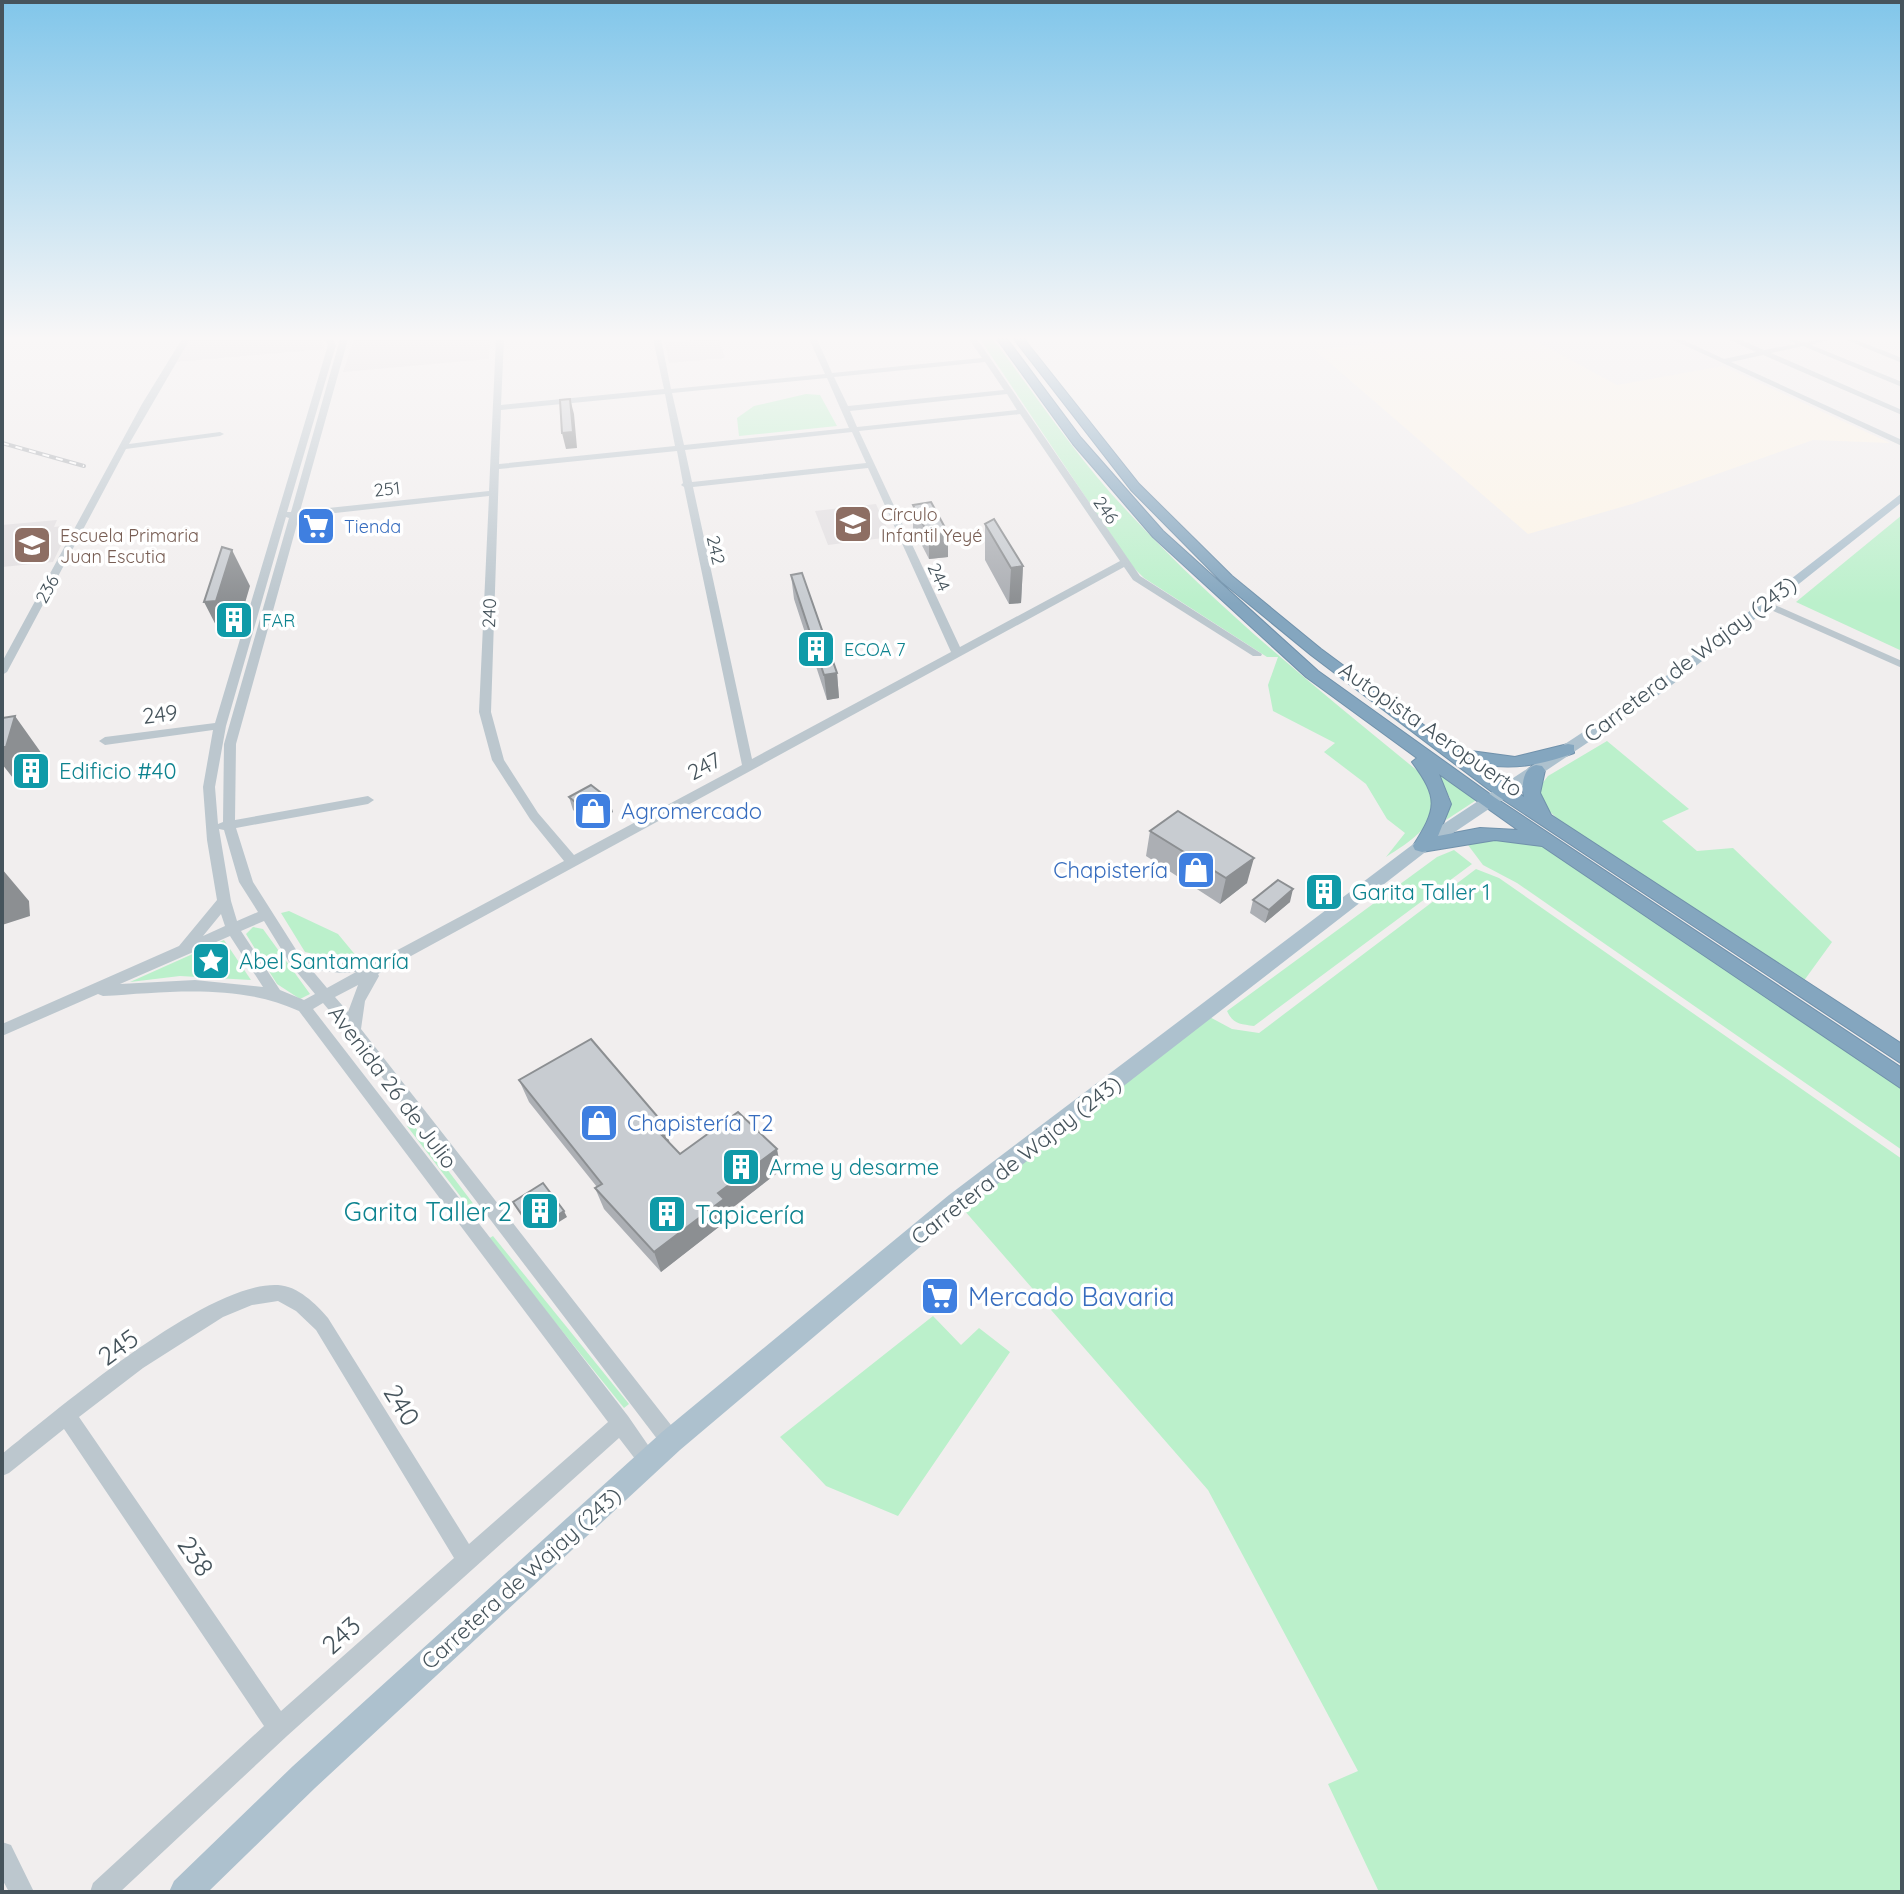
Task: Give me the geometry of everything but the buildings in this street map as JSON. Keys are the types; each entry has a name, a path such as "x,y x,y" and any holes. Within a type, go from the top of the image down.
{"highway":[{"name":"Autopista Aeropuerto","path":"1067,427 1158,534 1264,633 1402,741 1495,796 1564,832 1902,1055"},
{"name":"Autopista Aeropuerto","path":"1088,427 1116,464 1177,531 1227,579 1427,737 1495,796 1569,854 1902,1080"},
{"path":"1427,737 1482,760 1504,763 1541,760 1568,749"},
{"path":"1402,741 1436,781 1443,804 1440,821 1422,846"},
{"path":"1536,770 1529,786 1530,795 1537,807 1564,832"},
{"path":"1422,846 1495,832 1536,839 1569,854"}],"main road":[{"name":"Carretera de Wajay (243)","path":"185,1892 304,1777 671,1441 957,1202 1422,846 1658,689 1902,496"}],"street":[{"name":"236","path":"2,672 135,427"},
{"name":"Avenida 26 de Julio","path":"308,427 230,744 229,824 246,882 264,915 296,961 354,1030 671,1441"},
{"name":"Avenida 26 de Julio","path":"319,427 220,726 209,787 224,901 233,929 275,994 304,1007 649,1461"},
{"name":"240","path":"497,427 485,712 498,760 534,816 572,862"},
{"name":"242","path":"673,427 748,767"},
{"path":"496,467 878,427"},
{"name":"246","path":"1031,427 1136,578 1257,654"},
{"path":"1868,427 1902,443"},
{"name":"244","path":"854,430 957,653"},
{"path":"126,447 220,434"},
{"path":"304,443 316,442"},
{"path":"685,485 871,465"},
{"name":"251","path":"289,515 494,493"},
{"name":"247","path":"304,1007 1124,563"},
{"path":"1766,604 1902,665"},
{"name":"249","path":"105,741 220,726"},
{"path":"212,828 368,800"},
{"path":"179,953 224,901"},
{"path":"2,1030 264,915"},
{"path":"296,961 341,968 382,966"},
{"path":"354,1030 354,1008 361,989 382,966"},
{"path":"91,992 195,985 275,994"},
{"path":"470,1225 493,1210"},
{"name":"240","path":"277,1293 302,1303 322,1324 467,1560"},
{"name":"245","path":"2,1466 201,1319 242,1300 277,1293"},
{"name":"238","path":"67,1416 279,1728"},
{"name":"243","path":"102,1892 279,1728 621,1423"},
{"path":"2,1854 22,1892"}],"shaded area":[{"path":"1405,427 1856,427 1890,443 1813,440 1632,504 1528,534"},
{"name":"Círculo Infantil Yeyé","path":"876,504 891,537 828,545 815,511"},
{"name":"Escuela Primaria Juan Escutia","path":"57,520 54,527 71,525 53,562 2,567 2,525"}],"green space":[{"path":"738,427 823,427 739,436"},
{"path":"1039,427 1058,427 1128,512 1197,582 1269,647 1419,772 1432,800 1432,812 1420,832 1386,857 1405,833 1387,819 1366,784 1324,752 1335,743 1273,711 1268,685 1278,657 1267,657 1144,578 1131,565"},
{"path":"1902,515 1902,651 1796,602"},
{"path":"1607,741 1689,809 1662,821 1697,851 1733,848 1832,942 1803,982 1564,825 1545,807 1538,789 1548,776"},
{"path":"1430,765 1478,799 1446,820 1450,798"},
{"path":"1476,838 1533,842 1560,854 1902,1089 1902,1150 1517,883 1483,865 1468,845"},
{"path":"1454,850 1472,864 1254,1026 1238,1023 1229,1015 1227,1011 1437,857"},
{"path":"1476,869 1499,878 1902,1159 1902,1892 1379,1892 1328,1784 1358,1771 1208,1490 957,1202 1204,1014 1232,1029 1259,1033"},
{"path":"289,911 338,934 357,957 332,958 305,952 281,913"},
{"path":"253,927 263,929 310,994 300,999 277,984 246,934"},
{"path":"224,940 251,980 180,976 130,982"},
{"path":"412,1123 475,1206 470,1209 407,1126"},
{"path":"493,1236 629,1404 624,1408 488,1239"},
{"path":"933,1316 961,1345 979,1328 1010,1352 898,1516 826,1486 780,1437"}],"railway":[{"path":"2,443 84,466"}],"place":[{"name":"Círculo Infantil Yeyé","path":"853,524"},
{"name":"Tienda","path":"316,526"},
{"name":"Escuela Primaria Juan Escutia","path":"32,545"},
{"name":"FAR","path":"234,620"},
{"name":"ECOA 7","path":"816,649"},
{"name":"Edificio #40","path":"31,771"},
{"name":"Agromercado","path":"593,811"},
{"name":"Chapistería","path":"1196,870"},
{"name":"Garita Taller 1","path":"1324,892"},
{"name":"Abel Santamaría","path":"211,961"},
{"name":"Chapistería T2","path":"599,1123"},
{"name":"Arme y desarme","path":"741,1167"},
{"name":"Garita Taller 2","path":"540,1211"},
{"name":"Tapicería","path":"667,1214"},
{"name":"Mercado Bavaria","path":"940,1296"}]}
